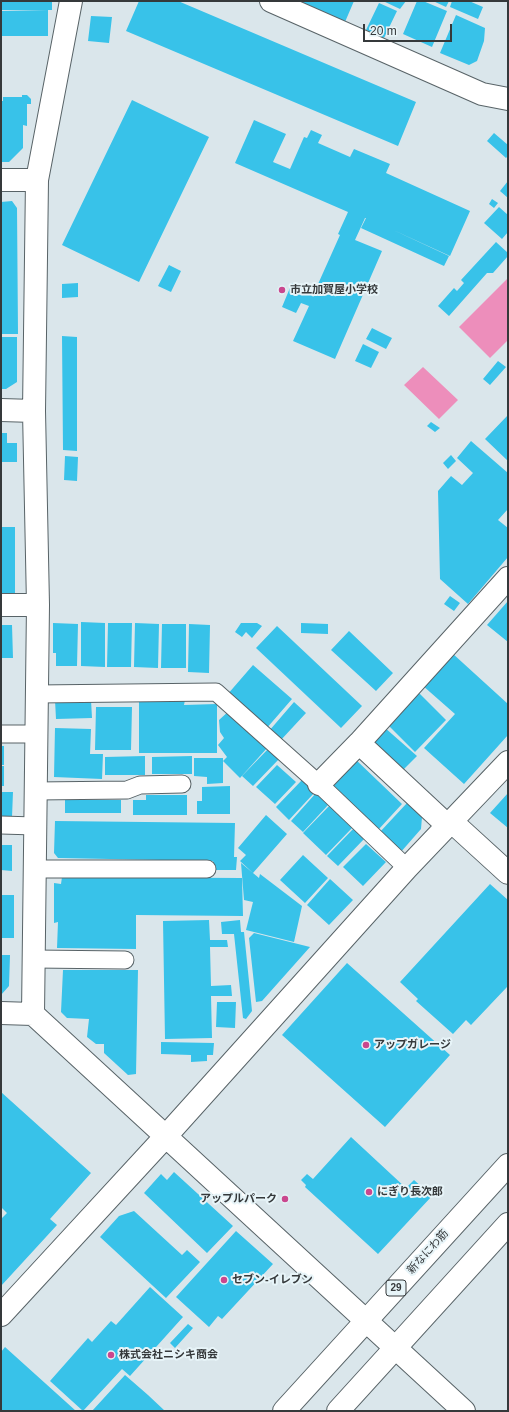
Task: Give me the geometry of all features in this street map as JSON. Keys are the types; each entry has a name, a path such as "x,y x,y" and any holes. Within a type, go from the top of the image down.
{"street":[{"path":"33,1014 38,605 34,411 37,180 71,1"},
{"path":"271,1 482,94 508,99"},
{"path":"1,180 37,180"},
{"path":"1,410 34,411"},
{"path":"319,784 508,578"},
{"path":"1,605 38,605"},
{"path":"358,743 508,873"},
{"path":"1,1315 166,1136 407,868 508,762"},
{"path":"1,1013 33,1014 367,1320 464,1411"},
{"name":"新なにわ筋","path":"284,1411 508,1165"},
{"path":"338,1411 508,1224"}],"lane":[{"path":"37,694 216,692 319,784 407,868"},
{"path":"1,734 36,734"},
{"path":"36,790 127,790 140,785 182,784"},
{"path":"1,825 35,826"},
{"path":"35,869 207,869"},
{"path":"34,959 125,960"}],"shaded area":[{"path":"508,278 508,340 490,358 459,327"},
{"path":"423,367 458,400 439,419 404,385"}],"building":[{"path":"1,1 52,1 52,10 1,10"},
{"path":"139,1 178,1 416,102 398,146 126,31"},
{"path":"297,1 354,1 345,22"},
{"path":"383,1 406,1 400,9"},
{"path":"417,1 423,1 447,11 432,47 403,34"},
{"path":"433,1 449,1 446,7"},
{"path":"452,1 469,1 483,7 478,19 450,7"},
{"path":"379,3 397,11 384,38 366,30"},
{"path":"48,10 48,36 1,36 1,11"},
{"path":"456,15 485,28 484,41 477,61 469,65 440,53"},
{"path":"91,16 112,17 109,43 88,41"},
{"path":"22,95 27,95 31,99 31,104 27,104 27,126 23,125 23,148 9,162 1,162 1,101 3,101 3,97 22,97"},
{"path":"132,100 209,137 139,282 62,245"},
{"path":"254,120 286,134 273,162 290,169 304,137 307,138 311,130 322,135 318,143 350,157 354,149 390,164 386,173 470,211 450,256 391,229 449,256 444,266 361,228 365,218 355,240 382,251 335,359 293,341 309,306 301,303 296,313 282,307 292,283 314,293 340,235 338,234 348,212 235,163"},
{"path":"494,133 508,145 508,156 506,158 487,141"},
{"path":"508,181 508,198 500,191"},
{"path":"492,199 498,203 494,208 489,204"},
{"path":"12,201 17,208 18,334 1,334 1,202"},
{"path":"499,207 508,215 508,232 502,239 484,223"},
{"path":"496,242 508,253 508,256 493,273 487,273 449,316 438,306 454,288 457,291 464,283 461,280"},
{"path":"169,265 181,271 171,292 158,286"},
{"path":"78,283 78,297 62,298 62,284"},
{"path":"372,328 392,338 386,349 366,339"},
{"path":"62,336 77,337 77,451 63,450"},
{"path":"1,337 17,337 17,382 6,389 1,389"},
{"path":"363,344 379,352 371,368 355,361"},
{"path":"498,361 506,367 490,385 483,379"},
{"path":"508,415 508,461 485,439"},
{"path":"431,422 440,428 435,432 427,426"},
{"path":"1,433 7,433 7,443 17,443 17,462 1,462"},
{"path":"471,441 508,473 508,509 498,520 508,528 508,557 468,604 440,579 438,491 451,476 462,485 473,473 457,458"},
{"path":"451,455 456,461 448,469 443,463"},
{"path":"65,456 78,457 77,481 64,480"},
{"path":"1,527 15,527 15,593 1,593"},
{"path":"450,596 460,603 454,611 444,604"},
{"path":"508,601 508,642 487,625"},
{"path":"81,622 105,623 105,667 81,666"},
{"path":"53,623 78,624 77,666 56,666 56,653 53,653"},
{"path":"108,623 132,623 131,667 107,667"},
{"path":"135,623 159,624 158,668 134,667"},
{"path":"241,623 257,623 262,626 252,638 246,632 242,637 235,632"},
{"path":"301,623 328,624 328,634 301,633"},
{"path":"162,624 186,624 186,668 161,668"},
{"path":"189,624 210,625 209,673 188,672"},
{"path":"1,625 12,625 13,658 1,658"},
{"path":"277,626 362,706 341,728 256,648"},
{"path":"349,631 393,673 376,691 331,650"},
{"path":"452,653 508,704 508,735 464,784 424,748 455,714 422,685"},
{"path":"253,665 292,699 266,729 227,695"},
{"path":"419,693 446,720 415,752 388,725"},
{"path":"55,700 91,700 92,718 56,719"},
{"path":"139,700 185,700 184,705 217,704 217,753 139,753"},
{"path":"294,702 306,713 280,741 269,731"},
{"path":"96,707 132,707 131,750 95,750"},
{"path":"229,711 268,747 240,778 223,761 227,757 218,745 224,738 220,732 219,720"},
{"path":"384,727 417,756 400,773 374,748 376,736"},
{"path":"55,728 91,729 90,754 103,754 102,779 54,777"},
{"path":"1,746 4,746 4,765 1,765"},
{"path":"268,749 279,759 253,786 242,776"},
{"path":"145,756 145,775 105,775 105,757"},
{"path":"192,756 192,774 152,774 152,757"},
{"path":"194,758 223,758 223,783 207,784 207,777 194,776"},
{"path":"354,758 402,804 379,829 331,784"},
{"path":"277,765 296,782 275,804 256,787"},
{"path":"1,766 4,766 4,786 1,786"},
{"path":"302,780 315,792 289,820 276,807"},
{"path":"230,786 230,814 197,814 197,801 202,801 202,787"},
{"path":"1,792 13,792 12,817 1,817"},
{"path":"316,793 329,804 303,832 291,821"},
{"path":"508,793 508,828 490,813"},
{"path":"146,795 187,795 187,815 133,815 133,800 146,800"},
{"path":"65,800 121,800 121,813 65,813"},
{"path":"407,803 422,817 421,829 400,853 379,833"},
{"path":"330,805 353,827 326,855 303,833"},
{"path":"266,815 287,834 253,873 240,861 246,855 238,848"},
{"path":"55,821 235,823 234,857 237,857 236,870 215,870 213,861 58,858 54,853"},
{"path":"354,828 365,838 338,866 327,856"},
{"path":"366,844 386,862 363,886 343,867"},
{"path":"1,845 12,845 12,871 1,870"},
{"path":"303,855 328,878 305,903 280,880"},
{"path":"241,863 259,878 260,874 302,906 294,942 246,930 253,902 244,900"},
{"path":"62,877 242,878 243,916 136,915 136,949 57,948 58,922 54,923 54,883 61,884"},
{"path":"330,879 353,900 329,925 307,905"},
{"path":"490,884 508,900 508,987 471,1025 466,1020 453,1034 416,1001 418,999 400,982"},
{"path":"1,895 14,895 14,938 1,938"},
{"path":"209,920 210,940 227,940 228,947 210,947 211,986 231,985 232,996 211,996 212,1038 165,1039 163,921"},
{"path":"240,920 241,932 244,932 252,1011 246,1019 243,1018 234,934 222,934 221,922"},
{"path":"254,933 310,947 262,1001 256,1002 249,938"},
{"path":"1,955 10,955 9,986 1,995"},
{"name":"アップガレージ","path":"347,963 450,1055 385,1127 282,1035"},
{"path":"63,970 138,970 136,1074 128,1075 104,1053 104,1044 96,1044 87,1037 89,1019 67,1018 61,1012"},
{"path":"217,1002 236,1002 235,1028 216,1027"},
{"path":"161,1042 214,1043 213,1055 207,1055 207,1061 191,1062 191,1055 161,1054"},
{"path":"1,1092 91,1173 50,1219 57,1225 1,1286 1,1219 7,1213 1,1207"},
{"name":"にぎり長次郎","path":"351,1137 406,1188 414,1180 432,1196 378,1254 305,1187 306,1185 301,1180 307,1174 313,1179"},
{"path":"174,1172 233,1226 207,1253 144,1193 161,1174 167,1180"},
{"path":"134,1211 182,1255 187,1250 200,1262 166,1298 100,1237 119,1216"},
{"name":"セブン-イレブン","path":"236,1231 273,1264 222,1319 218,1316 209,1327 176,1297"},
{"name":"株式会社ニシキ商会","path":"150,1287 183,1317 130,1376 122,1369 83,1411 50,1381 88,1338 92,1342 111,1321 116,1325"},
{"path":"188,1324 193,1328 175,1348 170,1343"},
{"path":"5,1347 76,1411 1,1411 1,1352"},
{"path":"125,1375 148,1395 165,1411 92,1411"}],"place":[{"name":"市立加賀屋小学校","path":"282,290"},
{"name":"アップガレージ","path":"366,1045"},
{"name":"にぎり長次郎","path":"369,1192"},
{"name":"アップルパーク","path":"285,1199"},
{"name":"セブン-イレブン","path":"224,1280"},
{"name":"株式会社ニシキ商会","path":"111,1355"}]}
